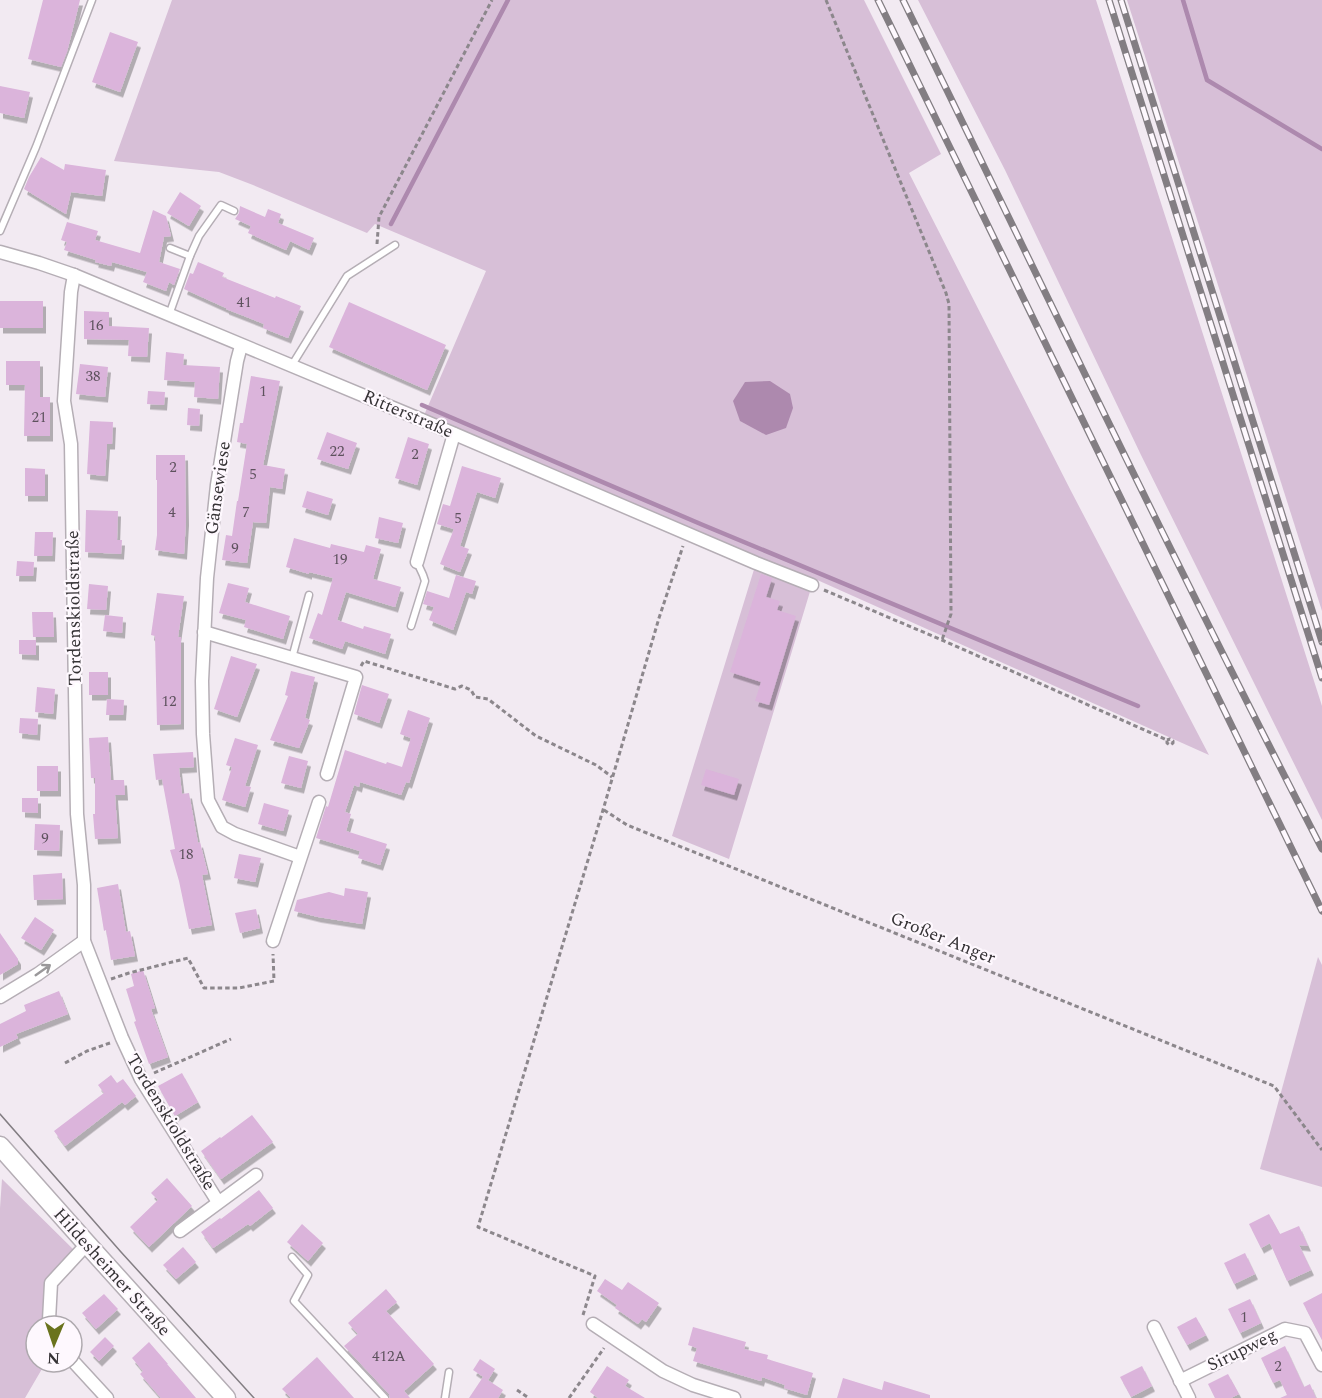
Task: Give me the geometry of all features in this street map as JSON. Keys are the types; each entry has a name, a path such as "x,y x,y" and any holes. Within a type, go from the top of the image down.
{"street":[{"name":"Ritterstraße","path":"0,252 74,275 812,585"},
{"name":"Tordenskioldstraße","path":"74,275 63,401 71,444 77,814 84,885 84,941 122,1038 141,1079 218,1202"},
{"name":"Gänsewiese","path":"241,346 217,485 207,578 202,681 208,800 222,827 235,834 300,857"},
{"path":"417,562 454,434"},
{"path":"204,632 356,677 327,774"},
{"path":"273,941 319,801"},
{"path":"0,997 38,974 84,941"},
{"name":"Hildesheimer Straße","path":"0,1146 226,1398"},
{"name":"Tordenskioldstraße","path":"180,1231 256,1175"},
{"path":"49,1314 51,1283 87,1244"},
{"path":"588,1321 663,1371 693,1386 734,1398"},
{"path":"1155,1327 1188,1398"},
{"name":"Sirupweg","path":"1180,1381 1285,1329 1305,1333 1322,1365"},
{"path":"84,1373 107,1398"}],"lane":[{"path":"0,231 36,147 92,0"},
{"path":"169,315 199,236 221,205 234,211"},
{"path":"291,366 347,276 395,245"},
{"path":"170,248 190,256"},
{"path":"411,626 424,581 417,562"},
{"path":"292,658 309,595"},
{"path":"292,1257 308,1275 294,1301 385,1398"},
{"path":"445,1398 449,1372"}],"path":[{"path":"376,258 379,217 492,0"},
{"path":"826,0 949,304 951,614 942,640"},
{"path":"588,1321 595,1276 478,1227 659,618 687,533"},
{"path":"812,585 1167,740"},
{"path":"356,677 364,661 455,689 462,686 471,690 475,697 488,699 536,736 597,765 612,777"},
{"name":"Großer Anger","path":"603,810 627,825 1274,1086 1322,1150"},
{"path":"101,983 129,973 188,958 204,988 239,988 274,981 273,941"},
{"path":"65,1063 87,1051 122,1038"},
{"path":"141,1079 231,1039"},
{"path":"569,1398 612,1336"},
{"path":"517,1390 529,1398"}],"shaded area":[{"path":"172,0 864,0 941,154 909,173 1209,755 815,579 729,859 672,836 756,563 422,420 486,271 375,224 367,233 219,172 114,161"},
{"path":"918,0 1096,0 1322,706 1322,820 1141,455 1005,170"},
{"path":"1127,0 1322,0 1322,611"},
{"path":"770,381 790,394 793,408 786,428 766,435 740,421 733,401 745,382"},
{"path":"1318,957 1322,965 1322,1187 1260,1169"},
{"path":"2,1179 77,1253 51,1283 51,1314 24,1314 24,1374 39,1374 25,1398 0,1398"}],"building":[{"path":"43,0 80,0 61,67 28,59"},
{"path":"110,32 138,42 120,92 92,82"},
{"path":"0,86 30,92 24,118 0,113"},
{"path":"41,157 64,170 65,164 106,170 102,196 71,192 66,214 24,189"},
{"path":"180,192 201,206 189,226 167,213"},
{"path":"240,206 265,217 268,209 281,214 278,223 314,238 309,250 290,241 286,250 248,233 251,226 235,219"},
{"path":"153,210 166,216 171,236 164,237 159,262 180,269 174,285 169,282 166,291 143,282 147,272 112,262 111,266 95,262 96,260 64,250 67,242 61,240 67,222 98,231 95,240 140,253"},
{"path":"198,262 224,273 222,277 301,306 288,338 263,328 264,324 184,289 190,273 193,274"},
{"path":"0,301 43,301 43,328 0,328"},
{"path":"349,302 446,345 427,390 329,347"},
{"path":"84,311 109,312 109,326 149,328 147,357 128,356 129,340 84,339"},
{"path":"166,352 184,354 183,365 220,367 218,399 194,397 195,382 164,380"},
{"path":"6,361 40,361 40,397 50,397 50,436 24,436 25,385 6,385"},
{"path":"80,364 108,367 105,397 76,394"},
{"path":"251,376 280,381 263,465 285,469 282,489 270,487 266,523 253,522 247,563 222,560 226,535 232,536 247,444 237,442 240,423 243,423"},
{"path":"148,391 165,392 164,405 147,404"},
{"path":"188,408 200,409 199,426 187,425"},
{"path":"90,421 113,422 112,444 107,444 105,476 87,474"},
{"path":"327,432 357,443 348,469 317,459"},
{"path":"408,437 429,444 417,485 395,478"},
{"path":"156,455 185,455 184,554 155,550 157,535"},
{"path":"462,466 501,478 495,498 477,492 460,546 469,549 460,572 440,564 454,529 437,524 443,504 450,506"},
{"path":"25,468 45,469 45,496 25,496"},
{"path":"307,491 333,499 328,515 302,507"},
{"path":"86,510 118,511 117,540 122,540 121,554 85,552"},
{"path":"379,517 403,523 398,543 375,538"},
{"path":"35,532 53,532 52,556 34,556"},
{"path":"294,538 330,548 331,544 364,552 366,545 381,549 373,579 401,587 395,607 346,592 337,620 363,629 364,626 391,634 385,654 345,641 342,649 309,638 318,613 322,615 333,578 286,567"},
{"path":"17,561 34,562 33,576 16,576"},
{"path":"761,574 772,578 766,597 780,601 777,610 796,616 769,705 755,701 761,682 730,672"},
{"path":"456,575 476,581 472,594 466,592 453,630 429,620 434,607 423,604 427,591 449,598"},
{"path":"228,583 249,588 245,602 290,616 283,639 244,627 246,620 219,613"},
{"path":"89,584 108,586 106,610 87,609"},
{"path":"157,593 184,596 178,637 181,637 181,724 157,725 155,636 151,635"},
{"path":"32,612 53,612 54,637 33,637"},
{"path":"105,615 123,617 122,633 103,631"},
{"path":"19,640 36,640 36,655 19,654"},
{"path":"231,656 257,664 237,717 214,709"},
{"path":"291,671 315,677 305,718 310,720 299,748 270,740 288,696 285,695"},
{"path":"89,672 108,672 108,695 89,695"},
{"path":"362,685 389,694 379,723 354,714"},
{"path":"37,687 55,689 53,714 35,712"},
{"path":"107,699 124,700 123,715 106,715"},
{"path":"408,710 430,718 409,783 406,782 401,795 360,782 359,787 354,785 345,812 351,814 346,831 387,844 380,865 358,858 360,851 316,838 345,750 402,767 411,738 400,734"},
{"path":"20,718 38,719 37,735 19,733"},
{"path":"108,737 111,780 124,780 125,795 115,795 118,838 95,839 93,814 95,814 95,778 91,778 89,738"},
{"path":"235,738 258,745 245,786 251,787 245,807 222,800 232,767 226,765"},
{"path":"193,752 194,767 179,768 182,794 189,793 198,843 200,842 208,874 202,875 212,925 189,929 170,850 175,849 162,779 156,780 153,754"},
{"path":"289,756 308,761 301,788 281,783"},
{"path":"37,766 58,766 58,791 37,791"},
{"path":"706,769 739,779 734,795 701,785"},
{"path":"22,798 38,798 38,813 22,812"},
{"path":"264,803 289,810 283,831 258,824"},
{"path":"35,824 60,825 59,851 34,850"},
{"path":"239,854 261,858 255,882 234,878"},
{"path":"62,873 63,899 34,900 33,875"},
{"path":"118,884 126,932 130,931 135,956 111,960 97,888"},
{"path":"345,888 368,892 362,924 294,911 297,900 329,892 344,896"},
{"path":"256,909 260,928 240,933 235,913"},
{"path":"35,917 54,930 41,950 21,938"},
{"path":"0,933 18,959 18,964 0,975"},
{"path":"143,970 155,1008 151,1009 168,1057 149,1064 134,1022 136,1021 126,989 134,986 131,974"},
{"path":"59,991 68,1014 16,1034 18,1038 0,1047 0,1024 26,1011 24,1005"},
{"path":"182,1073 198,1102 175,1116 158,1086"},
{"path":"111,1075 117,1083 123,1079 136,1096 125,1105 122,1102 65,1146 54,1131 104,1093 98,1085"},
{"path":"252,1115 273,1142 221,1179 201,1151"},
{"path":"167,1178 192,1206 149,1247 130,1227 158,1200 151,1193"},
{"path":"259,1190 273,1208 250,1226 248,1224 213,1248 201,1232"},
{"path":"1269,1214 1280,1234 1299,1226 1308,1246 1299,1245 1311,1270 1287,1281 1270,1243 1261,1248 1249,1224"},
{"path":"302,1224 323,1243 308,1261 287,1242"},
{"path":"183,1247 196,1262 176,1279 163,1265"},
{"path":"1245,1253 1255,1274 1234,1284 1224,1263"},
{"path":"605,1279 622,1290 628,1282 659,1303 646,1322 642,1319 638,1324 615,1308 617,1305 597,1291"},
{"path":"386,1289 397,1302 386,1311 434,1364 404,1391 410,1398 390,1398 389,1394 344,1346 358,1334 348,1323"},
{"path":"1322,1293 1322,1340 1303,1303"},
{"path":"104,1294 118,1309 96,1329 82,1313"},
{"path":"1250,1299 1261,1323 1240,1333 1228,1309"},
{"path":"1196,1317 1206,1335 1187,1345 1177,1327"},
{"path":"693,1327 746,1342 744,1349 768,1355 767,1359 813,1373 807,1395 784,1388 785,1385 762,1377 761,1381 693,1361 697,1348 688,1345"},
{"path":"105,1337 114,1346 99,1361 90,1352"},
{"path":"149,1342 196,1398 161,1398 140,1374 143,1371 132,1358"},
{"path":"1285,1346 1304,1387 1310,1384 1316,1398 1280,1398 1287,1395 1280,1380 1273,1383 1261,1358"},
{"path":"317,1357 354,1398 291,1398 282,1389"},
{"path":"480,1359 495,1369 488,1380 473,1370"},
{"path":"607,1366 629,1380 625,1386 645,1398 598,1398 590,1392"},
{"path":"1142,1366 1152,1386 1131,1397 1120,1377"},
{"path":"1228,1374 1239,1394 1231,1398 1215,1398 1208,1384"},
{"path":"483,1377 503,1390 498,1398 469,1398"},
{"path":"843,1378 882,1390 884,1381 930,1395 930,1398 837,1398"}],"waterway":[{"path":"391,224 508,0"},
{"path":"1183,0 1207,80 1322,149"},
{"path":"422,405 1138,706"}],"tram line":[{"path":"0,1114 121,1252 254,1398"}],"railway":[{"path":"878,0 1322,911"},
{"path":"903,0 1162,532 1322,849"},
{"path":"1109,0 1322,678"},
{"path":"1121,0 1322,642"}]}
